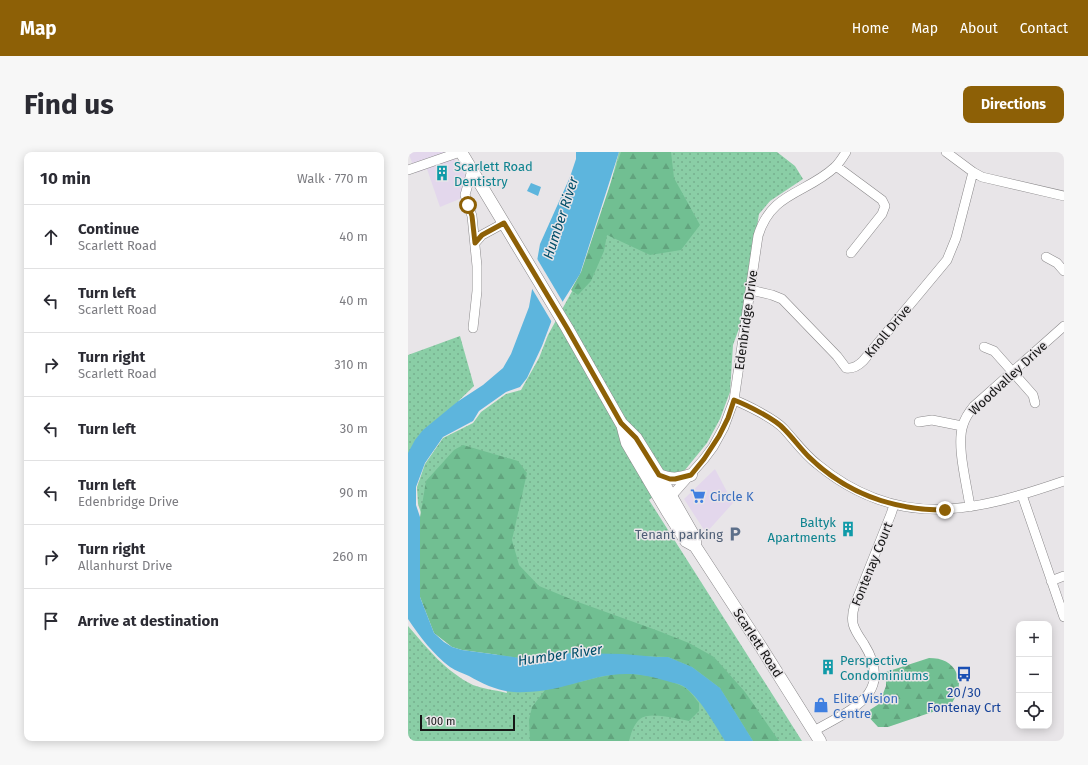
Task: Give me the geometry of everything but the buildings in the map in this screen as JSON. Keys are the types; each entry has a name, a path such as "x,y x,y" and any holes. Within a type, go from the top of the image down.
{"main road":[{"name":"Scarlett Road","path":"460,152 567,328 621,423 627,443 664,506 686,540 695,546 817,736"},
{"name":"Scarlett Road","path":"621,423 636,438 672,496 695,538 695,546"},
{"path":"659,475 670,479 675,479 691,475"}],"street":[{"path":"408,170 460,152"},
{"name":"Edenbridge Drive","path":"664,506 704,459 719,436 728,418 734,400 758,236 761,226 769,212 784,198 815,181 836,166 846,152"},
{"path":"946,152 982,177 1064,196"},
{"path":"836,166 882,200 885,206 882,214 851,253"},
{"path":"472,170 465,195 472,216 475,243 477,277 473,328"},
{"name":"Knoll Drive","path":"751,290 772,294 782,299 837,356 846,368 854,367 863,361 947,260 956,238 973,172"},
{"path":"475,243 482,235 504,223"},
{"path":"1046,257 1057,263 1064,271"},
{"name":"Woodvalley Drive","path":"970,507 960,439 962,426 969,412 1012,371 1064,326"},
{"path":"984,347 994,351 1033,395 1035,403"},
{"path":"734,400 784,428 809,458 836,479 864,494 894,505 929,510 958,509 1022,495 1064,481"},
{"path":"919,422 932,420 962,426"},
{"path":"1022,495 1064,617"},
{"name":"Fontenay Court","path":"817,736 863,700 873,685 875,674 874,665 870,655 854,628 852,616 855,604 894,505"},
{"path":"1051,581 1064,576"}],"shaded area":[{"path":"408,152 450,152 467,178 462,198 440,207 427,169 416,173"},
{"path":"715,469 733,503 706,533 684,499"}],"green space":[{"path":"619,152 777,152 795,166 803,179 770,201 759,214 741,323 733,345 730,392 720,419 707,443 685,470 649,500 802,741 408,741 408,626 438,659 454,673 473,685 507,693 500,660 422,516 418,504 417,487 425,464 443,438 473,423 481,412 506,394 521,390 539,358 548,335 582,273 599,227"},
{"path":"621,152 671,152 674,178 700,225 681,250 650,255 607,235 604,251 591,281 578,295 571,290 581,272"},
{"path":"460,336 474,386 445,414 408,460 408,355"},
{"path":"463,445 518,461 527,473 512,540 519,565 539,586 689,643 714,657 745,692 779,741 753,741 720,688 692,667 668,657 568,653 520,658 462,650 452,647 434,633 420,597 420,517 426,481 454,450"},
{"path":"929,658 946,662 952,666 957,674 959,682 958,689 950,706 888,727 878,727 865,713 879,704 886,686 886,672"},
{"path":"621,673 652,676 668,680 685,687 699,703 699,711 689,721 664,716 650,716 640,719 636,723 629,741 530,741 529,720 532,707 545,690"}],"water":[{"name":"Humber River","path":"576,152 619,152 580,274 553,317 542,346 527,378 520,387 506,392 479,411 473,421 443,437 425,463 416,487 416,505 420,517 420,597 434,633 452,647 462,650 520,658 568,653 668,657 692,667 720,688 753,741 725,741 706,711 689,691 678,684 649,676 636,674 613,675 590,679 553,689 526,692 514,692 491,687 450,667 427,645 408,619 408,453 415,440 423,430 457,402 483,385 503,368 511,354 529,307 540,244 570,177 576,159"},
{"path":"531,183 541,187 538,196 527,191"}],"pier":[{"path":"536,257 564,304 553,324 531,287"}],"place":[{"name":"Scarlett Road Dentistry","path":"442,173"},
{"name":"Circle K","path":"698,496"},
{"name":"Baltyk Apartments","path":"848,529"},
{"name":"Tenant parking","path":"735,534"},
{"name":"Perspective Condominiums","path":"828,667"},
{"name":"20/30 Fontenay Crt","path":"964,674"},
{"name":"Elite Vision Centre","path":"821,705"}],"route":[{"path":"468,205 472,216 475,243 482,235 504,223 514,242 567,328 621,423 636,438 659,475 670,479 691,475 704,459 719,436 728,418 734,400 758,412 784,428 815,463 836,479 852,488 894,505 929,510 945,510"}]}
